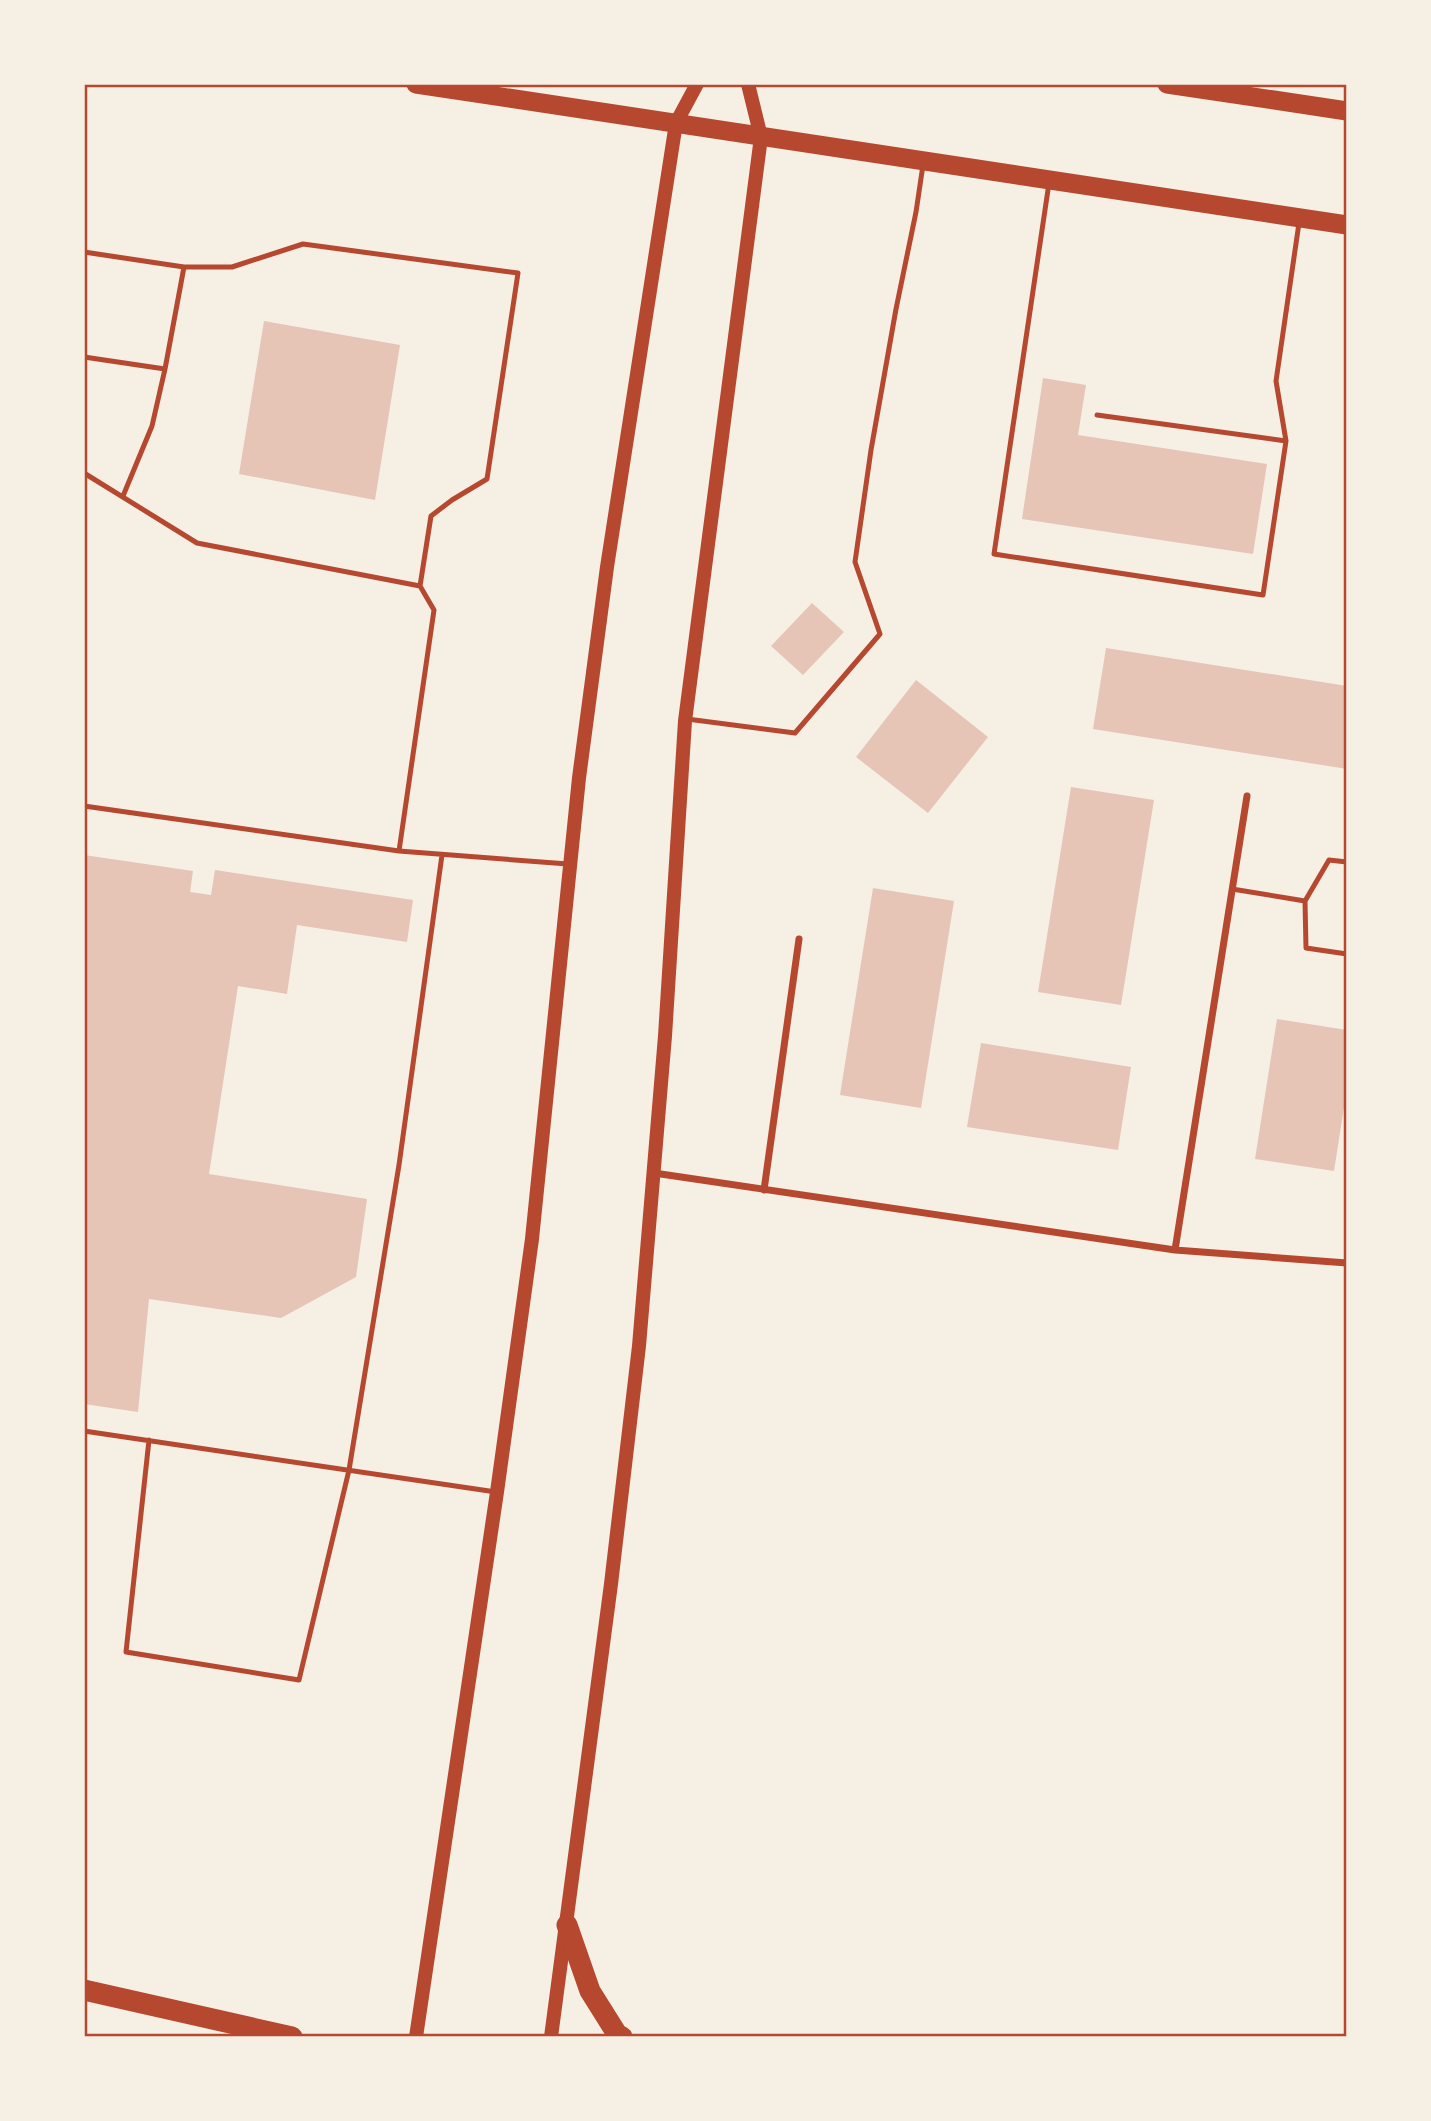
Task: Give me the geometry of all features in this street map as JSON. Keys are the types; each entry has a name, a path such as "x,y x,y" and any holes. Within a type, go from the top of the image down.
{"highway":[{"path":"416,84 1347,225"},
{"path":"1167,84 1347,111"},
{"path":"567,1925 590,1991 617,2034 622,2037"},
{"path":"84,1990 292,2037"}],"main road":[{"path":"416,2037 532,1239 579,778 607,567 676,123 698,84"},
{"path":"551,2037 611,1584 639,1346 686,718 761,136 748,84"}],"street":[{"path":"1175,1250 1247,796"},
{"path":"764,1190 799,939"},
{"path":"653,1173 1175,1250 1347,1263"}],"lane":[{"path":"686,718 795,733 880,634 855,562 896,309 924,162"},
{"path":"1049,180 994,554 1263,595 1286,442 1276,381 1299,218"},
{"path":"84,252 184,267 232,267 303,244 518,273 487,479 431,516 420,586 434,610 399,851"},
{"path":"123,496 152,426 184,267"},
{"path":"84,356 165,369"},
{"path":"1097,415 1286,442"},
{"path":"84,473 197,543 420,586"},
{"path":"84,806 399,851 570,864"},
{"path":"149,1440 126,1653 299,1680 349,1470 399,1165 442,855"},
{"path":"1347,862 1329,860 1305,901 1306,948 1347,954"},
{"path":"1232,889 1305,901"},
{"path":"84,1431 497,1492"}],"building":[{"path":"264,321 400,345 375,500 239,474"},
{"path":"1043,378 1086,385 1078,435 1267,464 1253,554 1022,519"},
{"path":"812,603 844,632 803,675 771,646"},
{"path":"1106,648 1347,686 1347,769 1093,729"},
{"path":"916,680 988,737 928,813 856,757"},
{"path":"1071,787 1154,800 1121,1005 1038,992"},
{"path":"84,855 193,871 190,892 211,895 215,870 413,900 407,942 297,925 287,994 238,986 209,1174 367,1199 356,1277 281,1318 149,1299 138,1412 84,1404"},
{"path":"873,888 954,901 921,1108 840,1095"},
{"path":"1277,1019 1347,1030 1347,1088 1334,1171 1255,1159"},
{"path":"981,1043 1131,1067 1118,1150 967,1127"}]}
